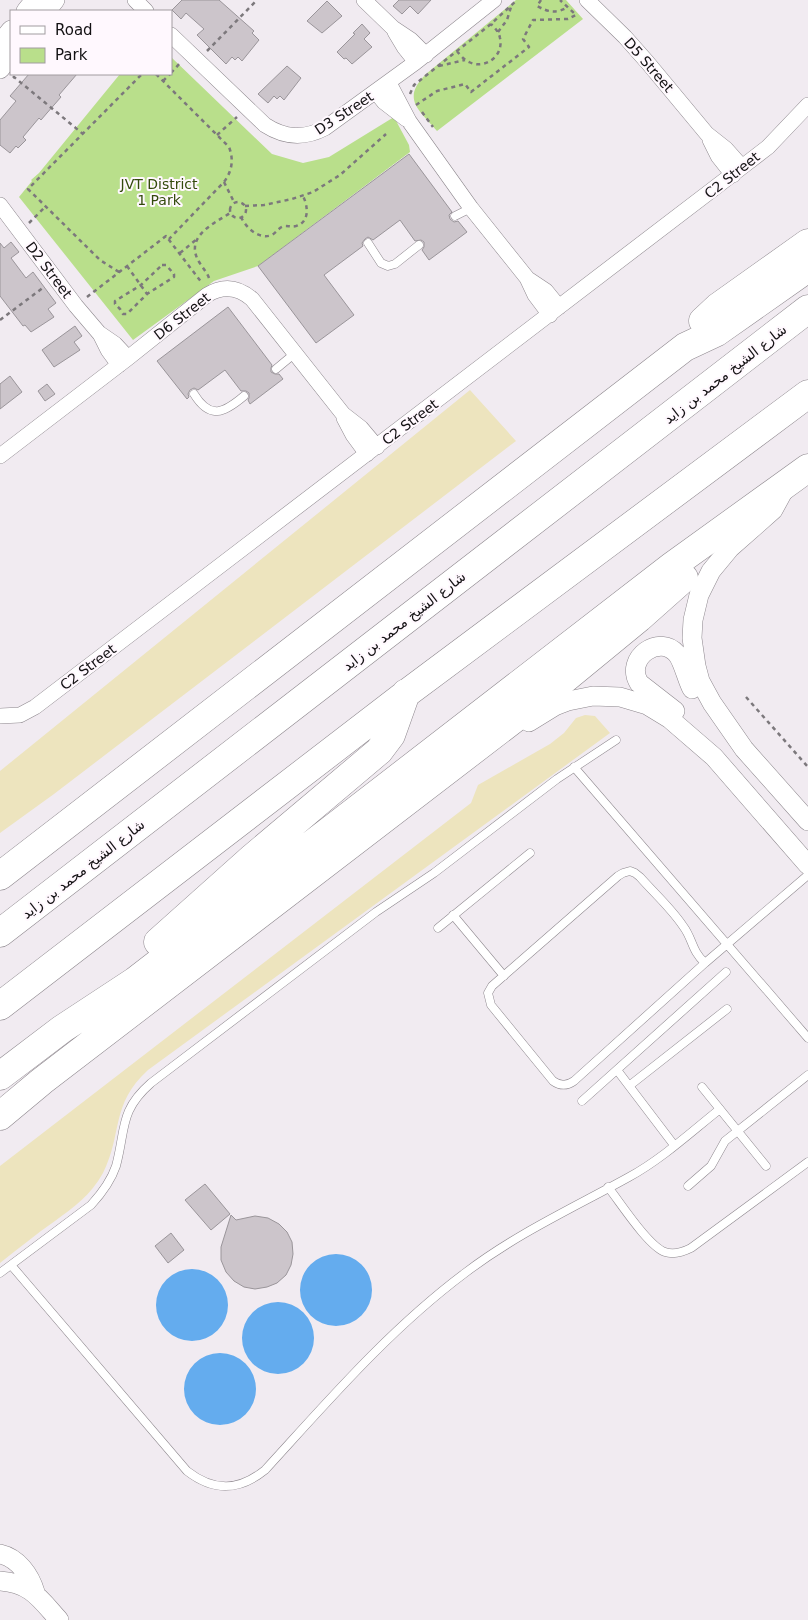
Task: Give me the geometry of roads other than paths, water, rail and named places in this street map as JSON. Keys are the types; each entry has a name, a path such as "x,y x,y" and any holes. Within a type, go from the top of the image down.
{"highway":[{"path":"685,347 692,334 710,315 808,243"},
{"path":"0,876 685,347 717,332 808,268"},
{"name":"شارع الشيخ محمد بن زايد","path":"0,933 808,309"},
{"path":"0,1006 407,692 808,394"},
{"path":"0,1076 62,1029 135,981 672,566 808,468"},
{"path":"0,1116 42,1081 544,696 639,618 715,549 758,505"},
{"path":"62,1029 252,858 379,751 390,735 407,692"}],"street":[{"path":"27,10 35,0"},
{"path":"47,10 55,0"},
{"path":"135,0 145,10"},
{"path":"364,0 393,28 404,47 421,59"},
{"name":"D3 Street","path":"172,36 246,108 272,130 290,136 308,135 325,128 376,92 421,59 494,0"},
{"name":"D5 Street","path":"587,0 648,63 708,134 726,149 738,171"},
{"path":"0,44 10,31"},
{"path":"5,75 10,58"},
{"path":"389,82 409,121 471,208 527,278 546,292 555,311"},
{"path":"376,92 384,102 409,121"},
{"name":"C2 Street","path":"0,716 20,715 35,707 738,171 768,147 808,106"},
{"name":"D2 Street","path":"0,205 76,306 99,332 115,344 124,362"},
{"name":"D6 Street","path":"1,454 124,362 207,295 222,288 238,290 252,299 343,414 361,428 372,451"},
{"path":"738,742 707,694 696,666 692,638 695,608 704,584 720,559 774,510 787,484"},
{"path":"714,757 706,744 683,718 639,683 636,678 635,667 644,652 661,646 667,647 678,654 688,680 702,704 808,822"},
{"path":"464,758 493,750 536,716 555,706 580,698 600,696 634,700 659,711 714,757 808,865"},
{"path":"0,1554 16,1562 27,1574 34,1592 59,1620"},
{"path":"0,1581 15,1583 34,1592"}],"lane":[{"path":"455,216 471,208"},
{"path":"368,243 381,263 388,266 395,264 418,245"},
{"path":"276,369 294,354"},
{"path":"194,394 201,405 216,411 231,407 244,396"},
{"path":"0,1274 91,1205 102,1194 116,1166 126,1117 132,1104 151,1083 381,908 434,873 574,768 616,740"},
{"path":"574,768 808,1038"},
{"path":"438,928 530,854"},
{"path":"705,963 695,953 679,920 636,873 630,871 623,872 489,990 489,1001 553,1081 557,1084 566,1085 574,1082 726,944 808,875"},
{"path":"453,915 504,976"},
{"path":"582,1101 726,972"},
{"path":"629,1086 727,1009"},
{"path":"617,1070 674,1145"},
{"path":"688,1186 706,1172 725,1141 808,1075"},
{"path":"702,1087 766,1166"},
{"path":"11,1265 187,1471 208,1484 233,1486 244,1483 265,1470 370,1356 432,1298 500,1248 536,1226 629,1177 720,1109"},
{"path":"608,1187 652,1244 664,1252 679,1253 691,1248 808,1162"}],"water":[{"path":"336,1254 356,1260 366,1270 372,1290 366,1310 356,1320 336,1326 316,1320 306,1310 300,1290 306,1270 316,1260"},
{"path":"192,1269 212,1275 222,1285 228,1305 222,1325 212,1335 192,1341 172,1335 162,1325 156,1305 162,1285 172,1275"},
{"path":"278,1302 292,1305 304,1312 311,1324 314,1338 311,1352 304,1364 292,1371 278,1374 264,1371 252,1364 245,1352 242,1338 245,1324 252,1312 264,1305"},
{"path":"220,1353 240,1359 250,1369 256,1389 250,1409 240,1419 220,1425 200,1419 190,1409 184,1389 190,1369 200,1359"}],"park label":[{"name":"JVT District 1 Park","path":"159,192"}]}
